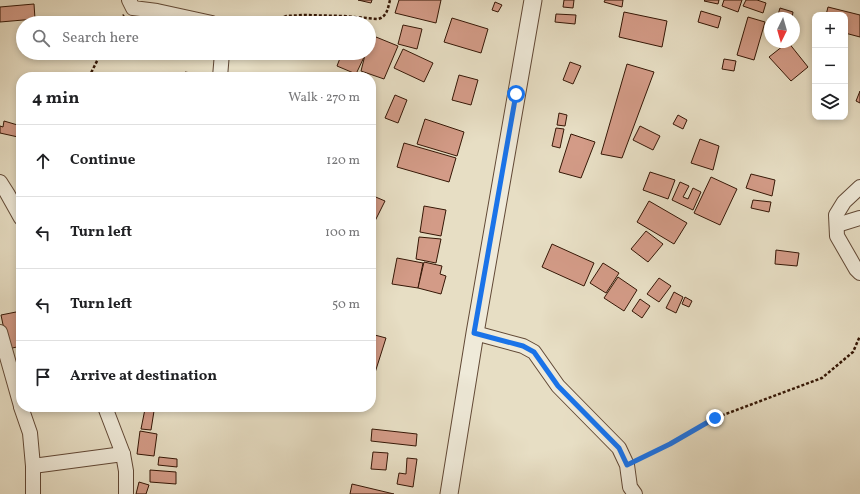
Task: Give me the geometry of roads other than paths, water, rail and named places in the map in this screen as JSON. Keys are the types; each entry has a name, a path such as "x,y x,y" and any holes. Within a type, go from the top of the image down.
{"street":[{"path":"129,0 134,8 180,16"},
{"path":"449,494 474,333 533,0"},
{"path":"220,72 221,60"},
{"path":"0,182 16,209"},
{"path":"860,187 844,202 836,214 837,236 856,269 860,273"},
{"path":"837,225 860,218"},
{"path":"0,332 16,389"},
{"path":"474,333 523,346 534,352 558,386 619,448 627,465 629,492"},
{"path":"23,412 30,433 33,466 33,494"},
{"path":"107,412 123,454 126,471 126,494"},
{"path":"33,466 123,454"}]}
